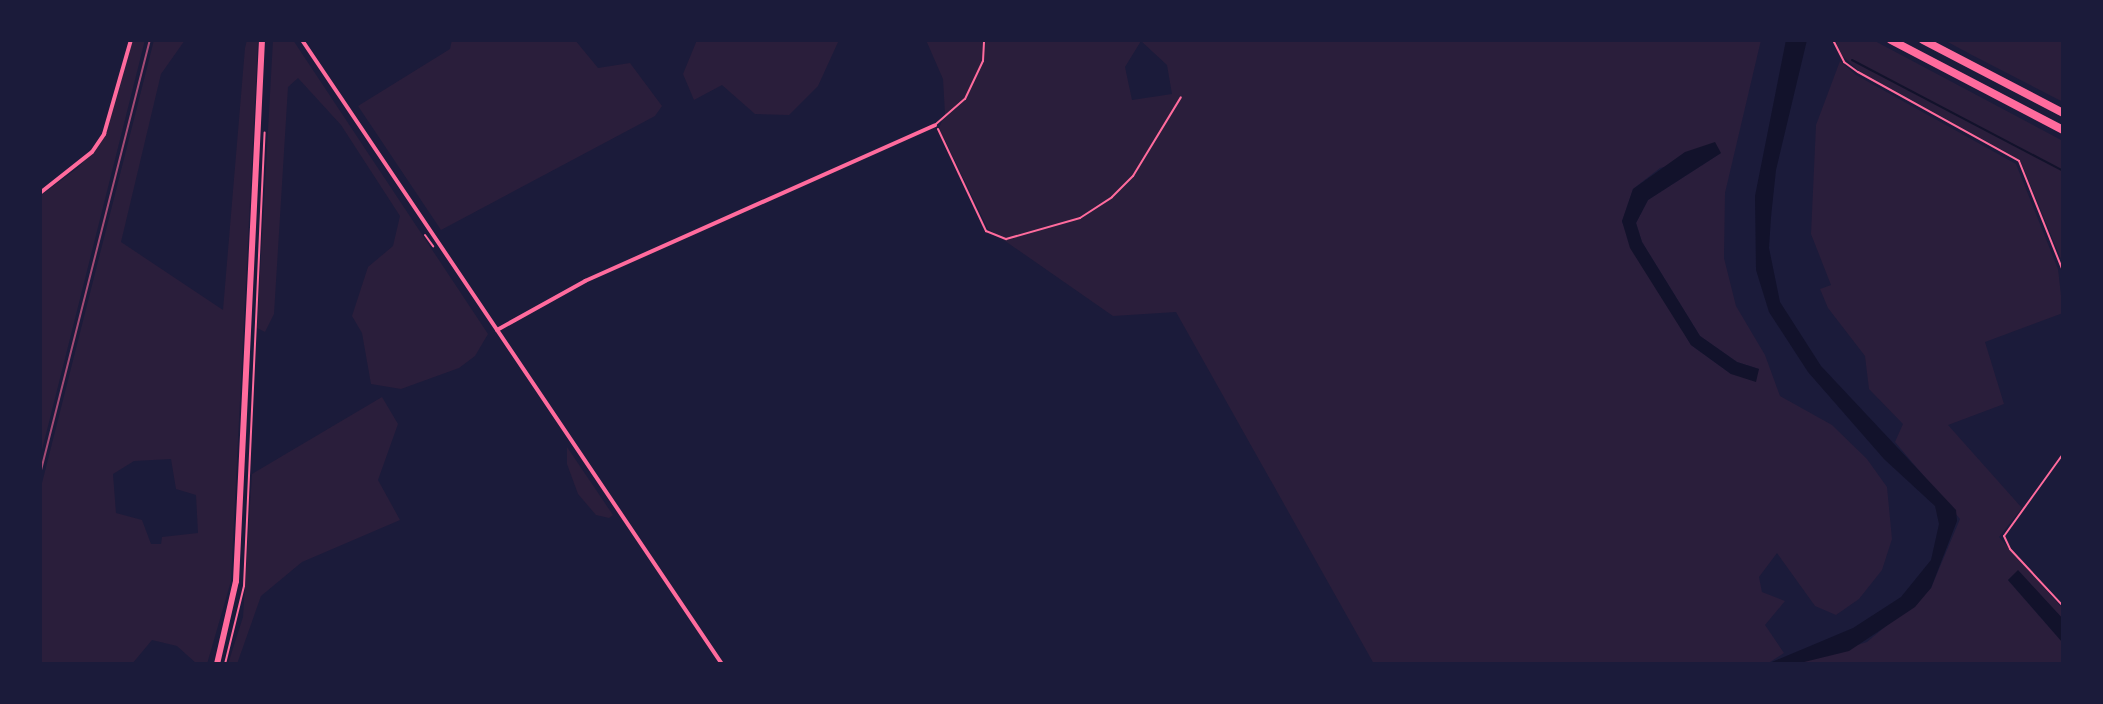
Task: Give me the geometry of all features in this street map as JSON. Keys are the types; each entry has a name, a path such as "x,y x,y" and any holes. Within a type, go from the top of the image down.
{"highway":[{"path":"1891,40 2063,130"},
{"path":"1923,40 2063,113"}],"main road":[{"path":"217,664 236,581 262,40"}],"street":[{"path":"40,193 92,152 104,134 131,40"},
{"path":"302,40 722,664"},
{"path":"497,330 585,281 935,125"}],"lane":[{"path":"935,125 965,99 983,61 984,40"}],"path":[{"path":"1833,40 1844,62 1858,72 2019,161 2063,271"},
{"path":"935,125 986,231 1006,239 1080,218 1112,197 1133,176 1181,97"},
{"path":"2063,454 2004,536 2010,549 2063,606"}],"shaded area":[{"path":"133,40 145,40 40,458 40,196 79,167 105,134"},
{"path":"154,40 185,40 161,74 121,242 223,310 245,48 247,40 258,40 231,581 207,664 197,664 177,646 152,640 132,664 40,664 40,491","holes":["171,459 176,489 196,495 198,533 162,537 161,544 151,544 142,520 116,513 113,474 134,461"]},
{"path":"273,40 293,40 488,334 475,356 459,368 401,389 371,384 362,333 352,316 368,267 393,246 400,216 341,125 298,78 288,87 274,314 265,332 257,328"},
{"path":"452,40 575,40 598,68 630,63 662,106 655,116 441,230 358,106 450,49"},
{"path":"697,40 839,40 818,86 789,115 755,114 722,85 694,100 683,74"},
{"path":"926,40 1761,40 1725,193 1724,258 1736,306 1765,355 1780,396 1832,425 1867,459 1887,487 1892,539 1882,570 1859,599 1836,615 1815,606 1777,553 1759,577 1762,592 1785,601 1765,625 1784,653 1767,664 1374,664 1176,312 1113,316 988,229 939,128 945,114 943,79","holes":["1141,41 1167,65 1172,94 1132,100 1125,67","1721,153 1648,200 1636,223 1642,242 1700,336 1737,362 1759,369 1731,374 1691,345 1622,222 1633,189 1660,168"]},
{"path":"1786,40 1807,40 1776,170 1771,217 1769,248 1780,302 1821,366 1956,510 1957,521 1931,588 1915,607 1849,651 1796,664 1767,664 1853,628 1901,597 1931,560 1939,524 1935,506 1884,459 1808,372 1769,312 1756,270 1755,196"},
{"path":"1836,40 1873,40 2063,141 2063,264 2020,160 1859,71 1838,52"},
{"path":"1944,40 2063,40 2063,102 1970,54"},
{"path":"1840,61 1856,75 2016,164 2058,269 2063,313 1985,342 2004,404 1948,425 2022,508 1999,537 2063,609 2063,619 2018,571 2008,580 2063,643 2063,664 1796,664 1867,642 1931,588 1960,519 1895,442 1903,424 1869,389 1865,356 1828,308 1820,289 1831,285 1811,234 1816,125"},
{"path":"1715,142 1721,153 1648,200 1636,223 1642,242 1700,336 1737,362 1759,369 1756,382 1731,374 1691,345 1630,248 1622,221 1633,189 1685,152"},
{"path":"382,397 398,424 378,480 400,520 302,562 261,596 237,664 228,664 243,617 252,474"},
{"path":"567,447 613,515 609,518 596,515 578,494 567,464"},
{"path":"2018,570 2063,619 2063,643 2008,580"}],"waterway":[{"path":"1852,60 2063,171"}],"railway":[{"path":"40,474 150,40"}]}
